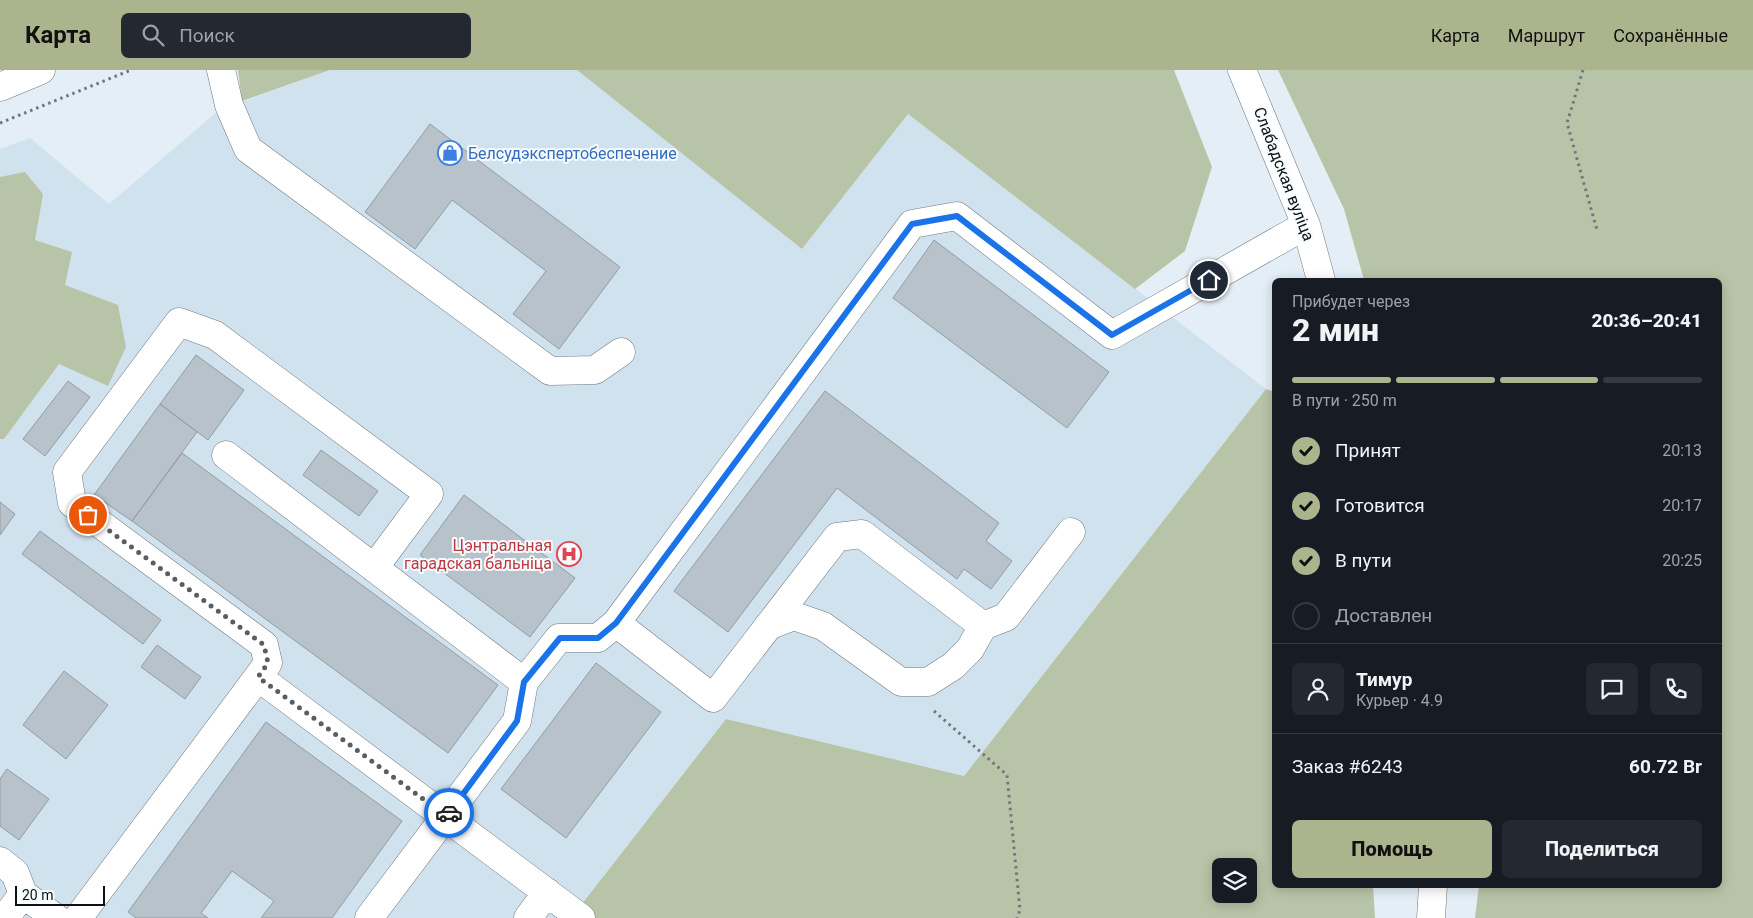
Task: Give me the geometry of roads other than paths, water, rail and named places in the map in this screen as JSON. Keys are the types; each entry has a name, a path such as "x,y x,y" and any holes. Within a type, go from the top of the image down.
{"street":[{"path":"0,87 41,70"},
{"path":"221,70 229,105 248,149 550,371 595,370 621,352"},
{"name":"Слабадская вуліца","path":"1242,70 1306,225 1320,278"},
{"path":"369,918 517,721 524,682 560,638 598,638 616,623 912,224 957,216 1112,335 1306,225"},
{"path":"78,918 268,663 264,645 72,503 66,472 179,322 215,335 429,494 374,568"},
{"path":"226,456 524,682"},
{"path":"768,626 794,616 824,626 901,682 928,682 953,666 970,649 984,626 1006,617 1071,532"},
{"path":"616,623 714,698 837,537 862,534 984,626"},
{"path":"258,677 581,918"},
{"path":"0,861 15,873 22,894 56,918"},
{"path":"1431,918 1433,888"},
{"path":"528,918 548,892"},
{"path":"5,918 22,894"}],"place":[{"name":"Белсудэкспертобеспечение","path":"450,153"},
{"name":"Цэнтральная гарадская бальніца","path":"569,554"}]}
